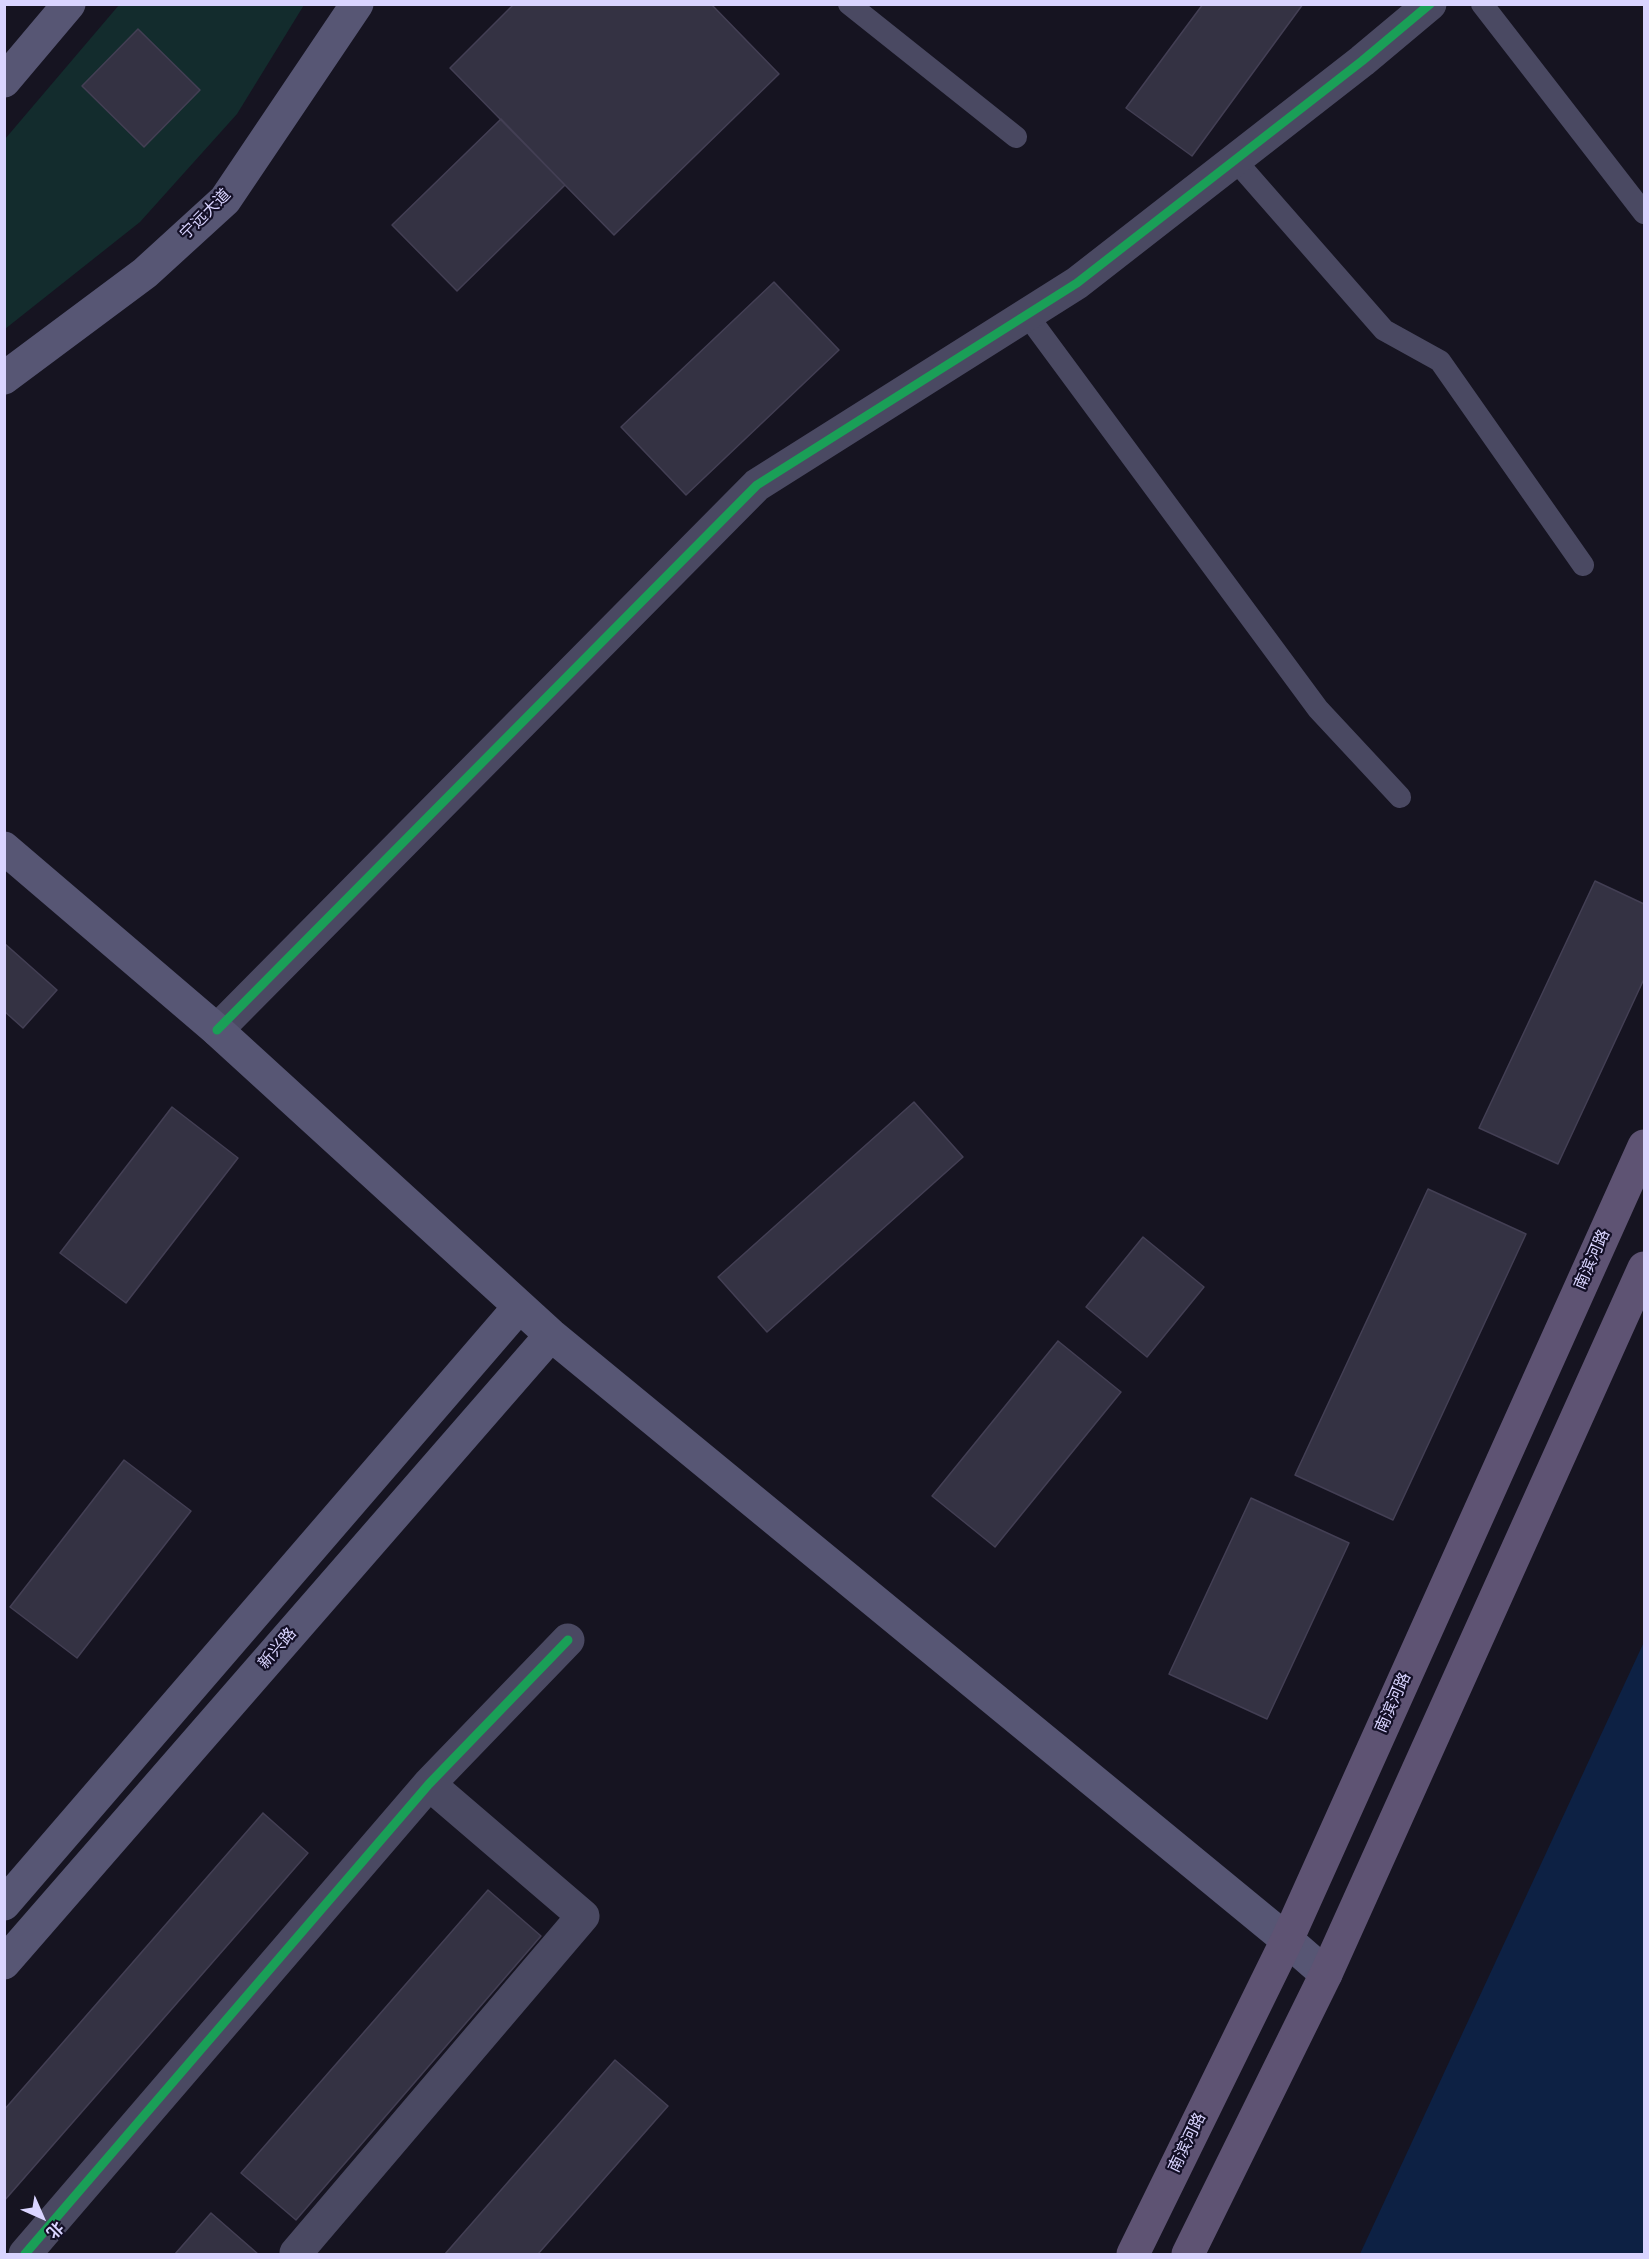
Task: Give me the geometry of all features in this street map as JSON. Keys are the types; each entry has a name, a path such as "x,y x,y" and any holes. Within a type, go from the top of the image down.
{"main road":[{"path":"4,81 69,4"},
{"name":"宁远大道","path":"4,378 145,273 225,200 357,4"},
{"path":"4,848 216,1030 551,1335 1326,1974"},
{"name":"南滨河路","path":"1132,2254 1287,1940 1644,1146"},
{"path":"1188,2254 1326,1974 1644,1268"},
{"path":"4,1904 519,1307"},
{"name":"新兴路","path":"4,1963 551,1335"}],"street":[{"path":"216,1030 757,485 1077,283 1362,61 1430,4"},
{"path":"25,2254 429,1784 568,1640"},
{"path":"298,2254 296,2253 583,1916 429,1784"}],"lane":[{"path":"849,4 1016,137"},
{"path":"1482,4 1644,213"},
{"path":"1235,160 1384,330 1440,361 1583,565"},
{"path":"1027,315 1318,709 1400,797"}],"green space":[{"path":"119,5 304,5 237,114 140,222 5,329 5,139"}],"water":[{"path":"1644,1642 1644,2254 1360,2254"}],"building":[{"path":"514,4 711,4 779,74 614,235 450,68"},
{"path":"1203,4 1303,4 1192,156 1126,108"},
{"path":"138,29 200,90 144,147 82,86"},
{"path":"501,119 565,185 457,291 392,225"},
{"path":"774,282 839,350 686,495 621,427"},
{"path":"1595,881 1644,904 1644,979 1558,1164 1479,1128"},
{"path":"4,943 57,990 23,1028 4,1011"},
{"path":"914,1102 963,1157 767,1332 718,1277"},
{"path":"172,1107 238,1158 126,1303 60,1253"},
{"path":"1428,1189 1526,1234 1393,1520 1295,1475"},
{"path":"1143,1237 1204,1287 1147,1357 1086,1307"},
{"path":"1058,1341 1121,1392 995,1547 932,1496"},
{"path":"124,1460 191,1511 77,1658 10,1607"},
{"path":"1251,1498 1349,1543 1267,1719 1169,1674"},
{"path":"263,1813 308,1853 4,2201 4,2110"},
{"path":"488,1890 541,1936 296,2220 241,2173"},
{"path":"615,2060 668,2106 538,2254 445,2254"},
{"path":"211,2213 258,2254 175,2254"}],"cycle path":[{"path":"217,1030 757,485 1077,283 1362,61 1430,4"},
{"path":"25,2254 429,1784 568,1640"}]}
